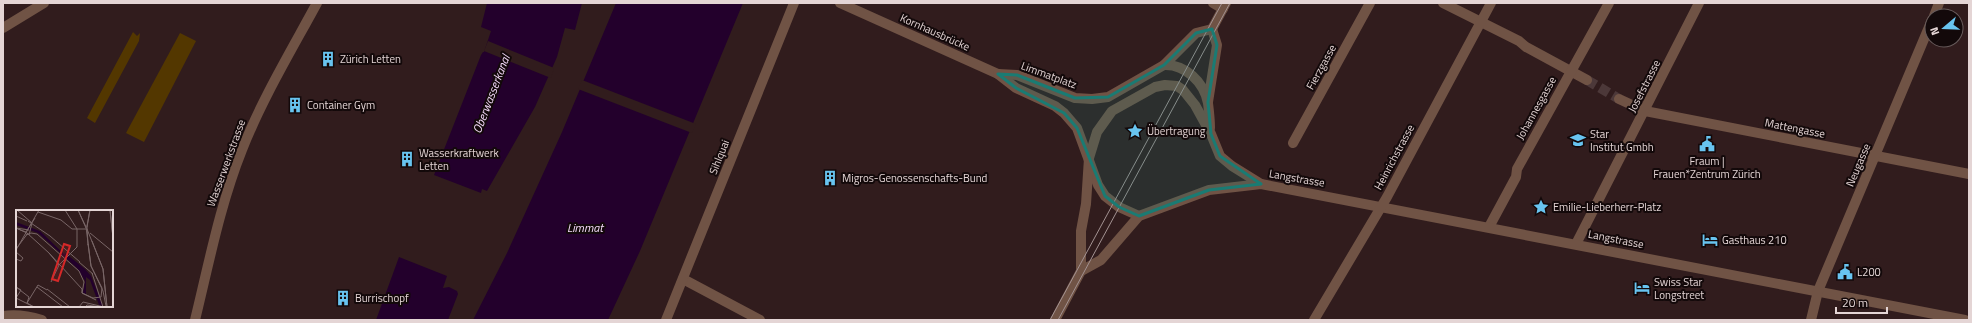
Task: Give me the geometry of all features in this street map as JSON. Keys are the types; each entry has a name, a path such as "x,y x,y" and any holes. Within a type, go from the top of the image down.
{"street":[{"path":"3,28 44,3"},
{"name":"Wasserwerkstrasse","path":"195,320 219,217 242,149 260,110 317,3"},
{"name":"Sihlquai","path":"666,320 794,3"},
{"name":"Kornhausbrücke","path":"840,3 998,74"},
{"path":"1212,3 1225,6 1212,29"},
{"name":"Fierzgasse","path":"1294,144 1370,3"},
{"path":"1443,3 1520,41 1526,47 1587,80"},
{"name":"Heinrichstrasse","path":"1314,320 1381,206 1491,3"},
{"name":"Johannesgasse","path":"1489,227 1516,177 1517,169 1609,3"},
{"name":"Josefstrasse","path":"1576,244 1699,3"},
{"name":"Limmatplatz","path":"998,74 1017,75 1075,98 1092,99 1108,97 1120,92 1164,65 1196,33 1212,29 1217,45 1208,102 1211,134"},
{"name":"Neugasse","path":"1811,320 1818,291 1924,39"},
{"name":"Limmatplatz","path":"1164,65 1177,66 1196,79 1208,102"},
{"name":"Limmatplatz","path":"998,74 1016,88 1055,106 1064,114 1077,128 1098,184 1105,196 1119,207 1139,216"},
{"name":"Limmatplatz","path":"1081,271 1081,236 1086,204 1089,158 1097,132 1112,111 1160,86 1177,86 1183,90 1195,105 1211,134 1220,156 1232,166 1262,184"},
{"name":"Mattengasse","path":"1619,99 1645,111 1969,174"},
{"path":"1055,320 1081,271 1102,260 1139,216 1209,190 1262,184"},
{"name":"Langstrasse","path":"1262,184 1965,320"},
{"path":"683,280 760,320"},
{"path":"3,316 30,316 42,320"}],"highlighted area":[{"path":"1212,29 1217,45 1208,102 1211,134 1220,156 1261,184 1209,190 1139,216 1119,207 1105,196 1077,128 1064,113 1016,88 998,74 1017,75 1075,98 1108,97 1164,65 1196,33"}],"shaded area":[{"path":"133,32 137,36 140,33 139,41 95,123 87,118"},
{"path":"180,33 196,41 144,142 126,133"}],"water":[{"name":"Oberwasserkanal","path":"487,3 582,3 575,30 565,28 557,57 535,107 487,191 482,189 481,193 434,175 481,55 484,52 491,31 481,27"},
{"name":"Limmat","path":"616,3 743,3 640,251 608,320 473,320 507,253 562,132"},
{"path":"399,257 447,276 443,288 449,287 457,291 458,294 448,320 376,320"}],"pier":[{"path":"488,41 554,68 551,78 484,51"},
{"path":"582,80 696,124 692,133 578,89"}],"tunnel":[{"path":"1587,80 1619,99"}],"tram line":[{"path":"1050,320 1222,3"},
{"path":"1058,320 1230,3"}],"place":[{"name":"Zürich Letten","path":"328,59"},
{"name":"Container Gym","path":"295,105"},
{"name":"Übertragung","path":"1135,131"},
{"name":"Star Institut Gmbh","path":"1578,140"},
{"name":"Fraum | Frauen*Zentrum Zürich","path":"1707,144"},
{"name":"Wasserkraftwerk Letten","path":"407,159"},
{"name":"Migros-Genossenschafts-Bund","path":"830,178"},
{"name":"Emilie-Lieberherr-Platz","path":"1541,207"},
{"name":"Gasthaus 210","path":"1710,240"},
{"name":"L200","path":"1845,272"},
{"name":"Swiss Star Longstreet","path":"1642,288"},
{"name":"Burrischopf","path":"343,298"}]}
